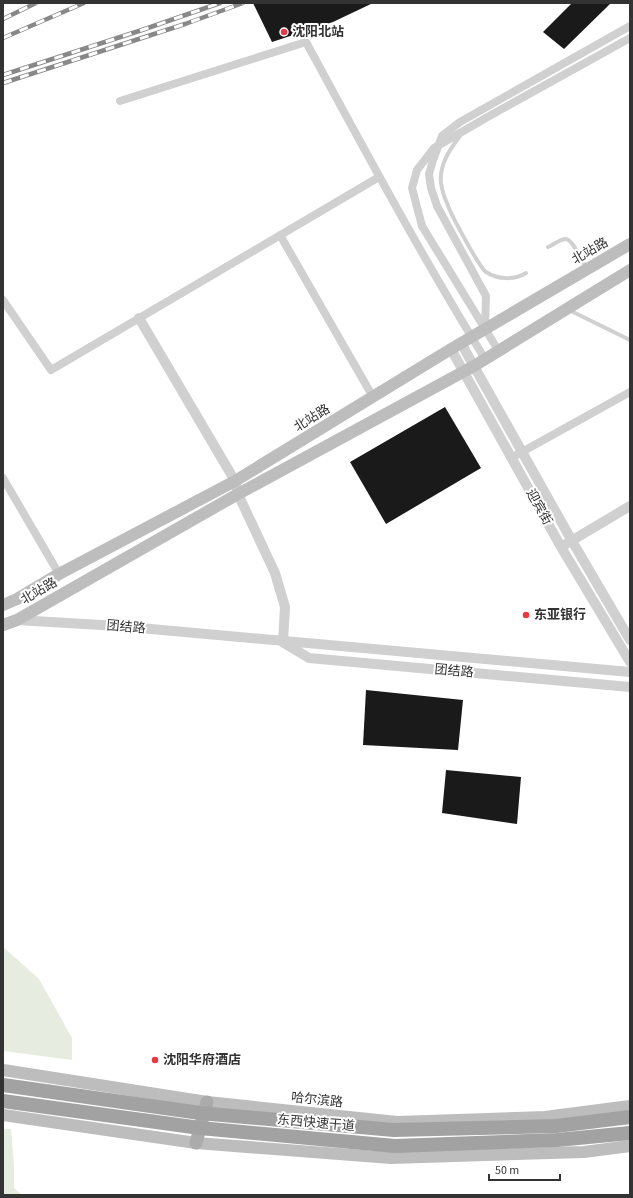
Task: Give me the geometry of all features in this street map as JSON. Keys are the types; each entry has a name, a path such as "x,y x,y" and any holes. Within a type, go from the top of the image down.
{"highway":[{"name":"东西快速干道","path":"3,1085 200,1112 394,1130 556,1126 630,1117"},
{"name":"东西快速干道","path":"3,1101 200,1128 396,1146 557,1140 630,1133"}],"main road":[{"name":"北站路","path":"3,605 17,599 59,574 235,482 471,336 630,244"},
{"name":"北站路","path":"8,624 238,494 485,359 630,270"},
{"name":"哈尔滨路","path":"3,1070 207,1102 398,1122 545,1117 630,1106"},
{"path":"196,1143 207,1102"},
{"path":"3,1115 196,1143 391,1158 584,1152 630,1146"}],"street":[{"path":"485,328 486,296 437,206 431,188 429,174 442,136 460,122 630,26"},
{"path":"498,350 422,226 412,188 417,170 434,148 630,38"},
{"path":"120,101 306,42 379,177 485,359"},
{"path":"3,300 51,370 379,177"},
{"path":"280,235 372,397"},
{"path":"139,318 235,482 238,494 275,573 285,607 283,642"},
{"name":"迎宾街","path":"456,346 522,452 630,640"},
{"name":"迎宾街","path":"469,368 512,458 561,547 630,662"},
{"path":"512,458 630,392"},
{"path":"3,478 59,574"},
{"path":"561,547 630,506"},
{"name":"团结路","path":"8,624 118,626 630,672"},
{"name":"团结路","path":"283,642 309,658 630,687"}],"lane":[{"path":"464,130 449,150 444,162 441,182 446,203 475,256 486,272 499,277 513,278 526,273"},
{"path":"548,247 560,240 565,239 571,242 586,269"},
{"path":"566,309 629,339"}],"shaded area":[{"path":"3,947 39,979 72,1038 72,1060 3,1051"},
{"path":"3,1129 11,1129 14,1188 22,1195 3,1195"}],"building":[{"name":"沈阳北站","path":"253,3 373,3 333,22 272,42"},
{"path":"572,3 611,3 564,49 543,32"},
{"path":"445,407 481,468 386,524 350,462"},
{"path":"366,690 463,700 458,750 363,745"},
{"path":"446,770 521,777 517,824 442,813"}],"railway":[{"path":"3,19 36,3"},
{"path":"3,38 84,3"},
{"path":"3,75 220,3"},
{"path":"3,83 185,24 243,3"}],"place":[{"name":"沈阳北站","path":"284,32"},
{"name":"东亚银行","path":"526,615"},
{"name":"沈阳华府酒店","path":"155,1060"}]}
